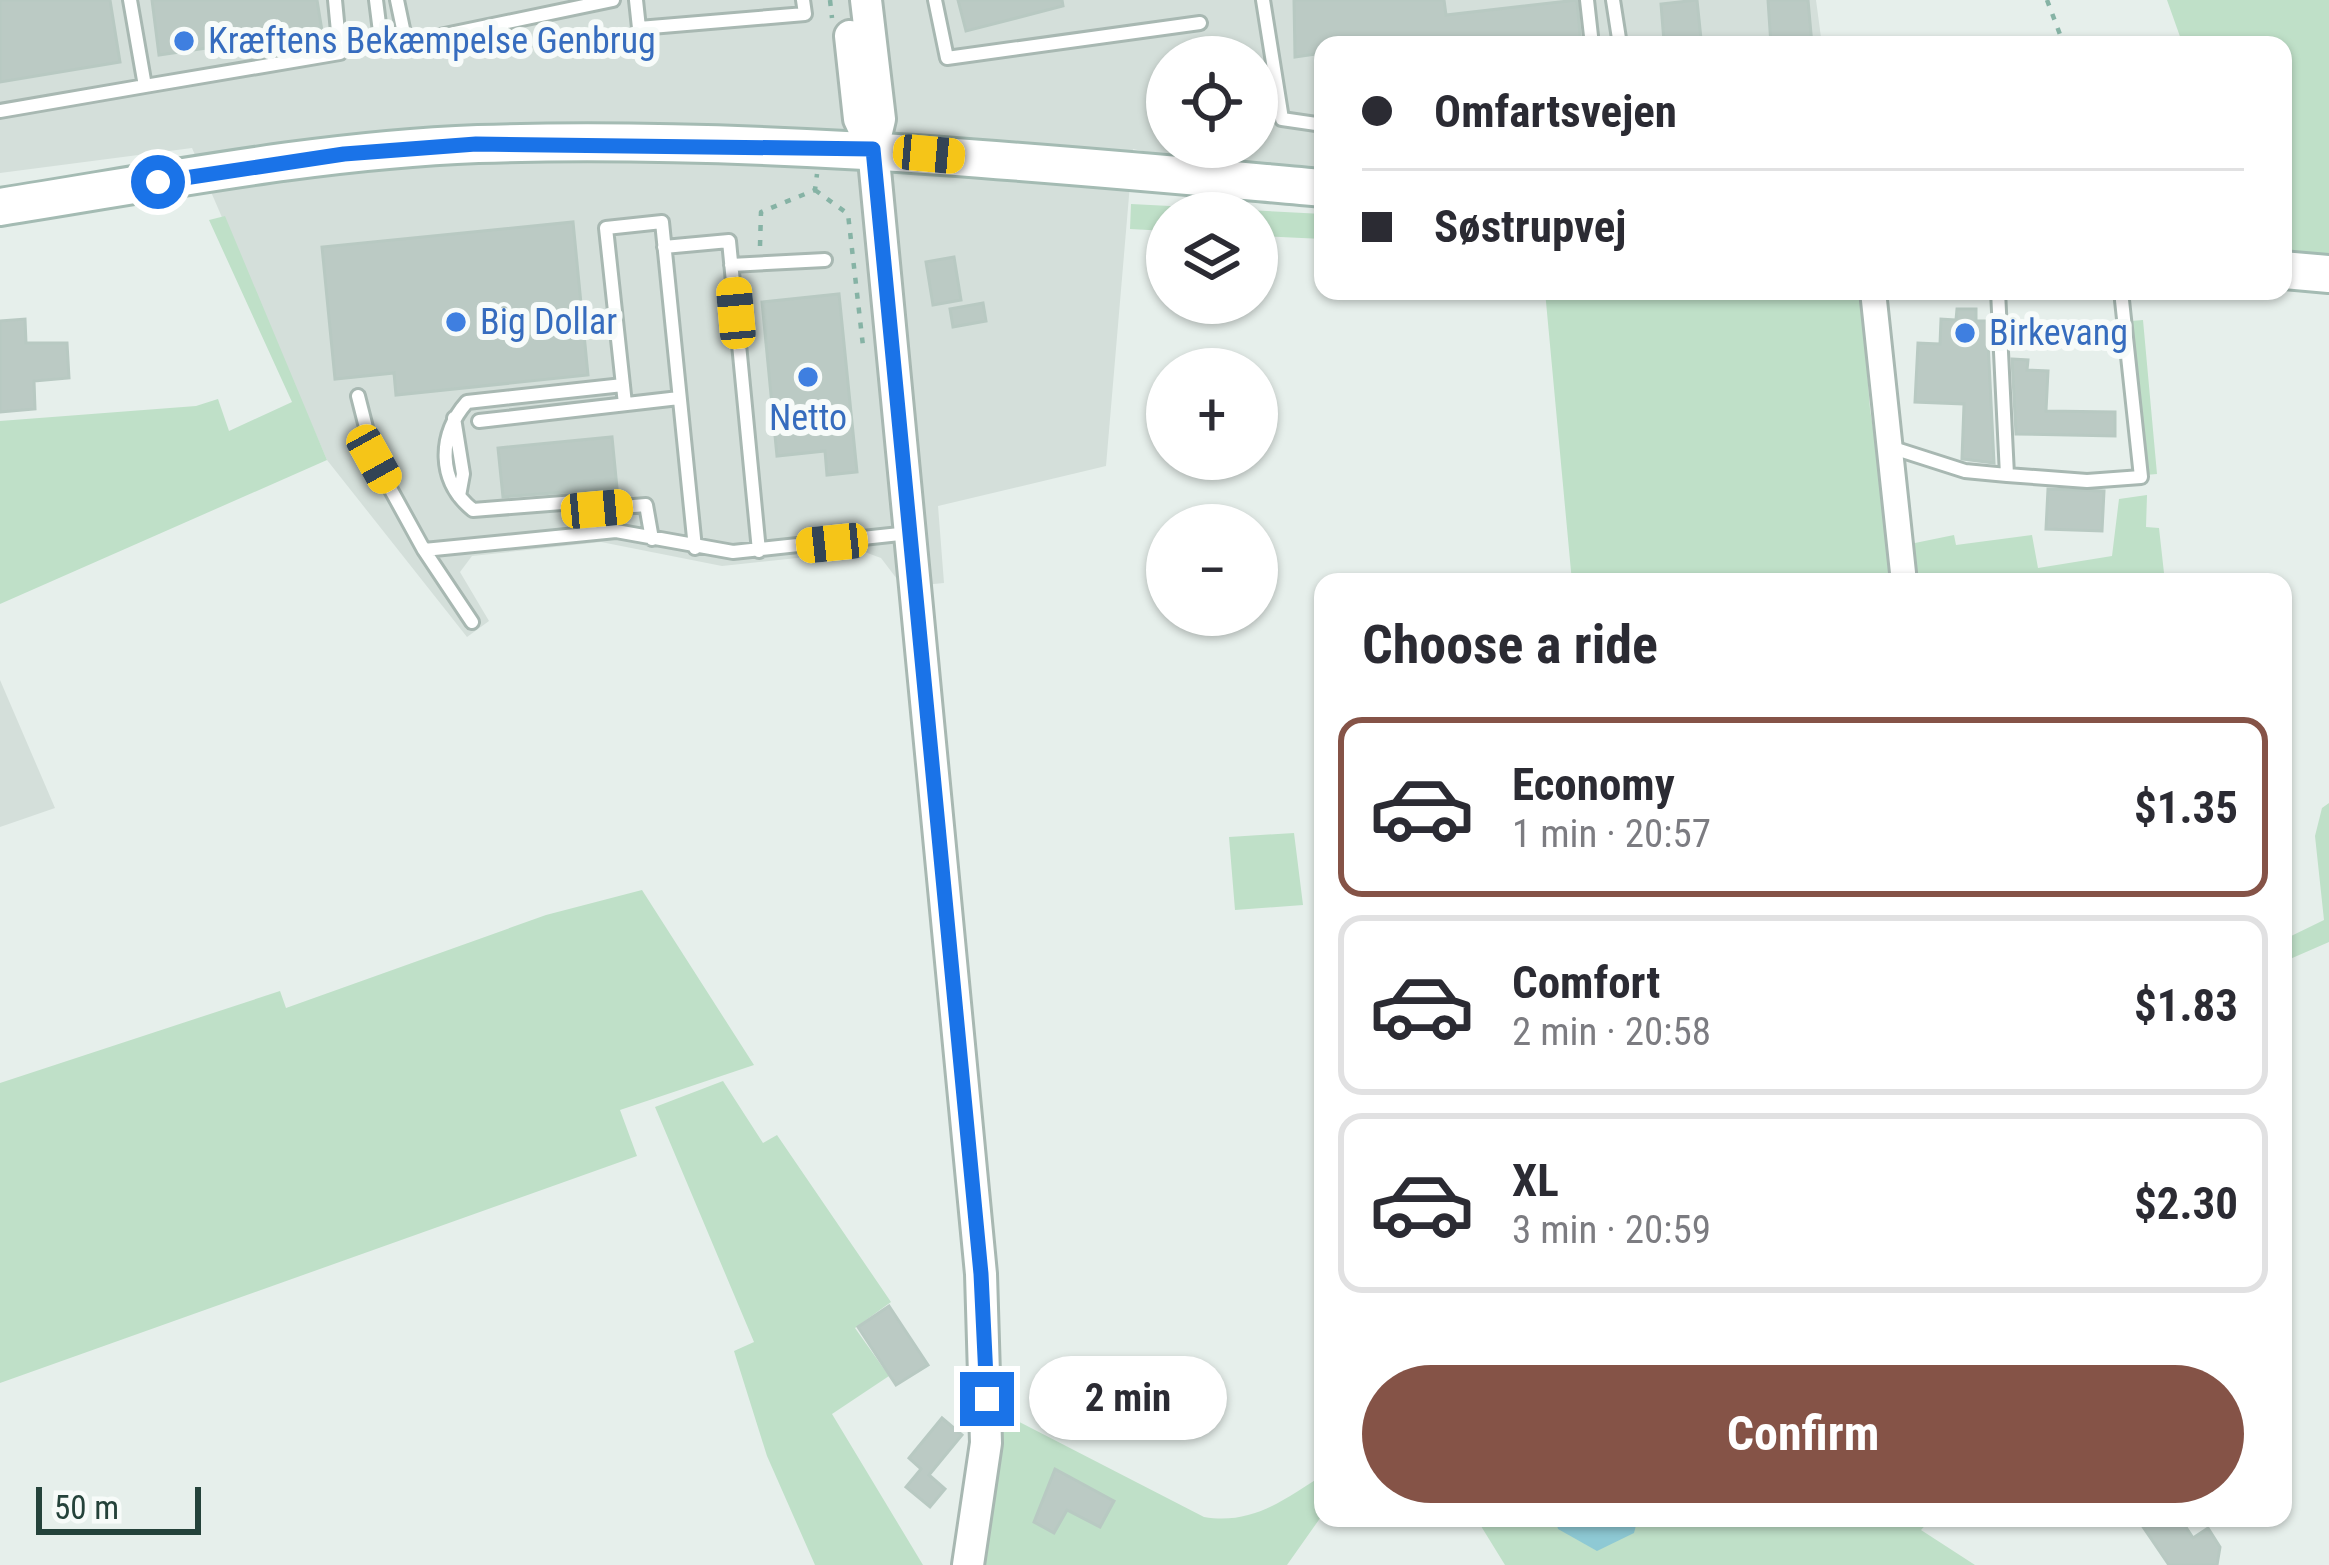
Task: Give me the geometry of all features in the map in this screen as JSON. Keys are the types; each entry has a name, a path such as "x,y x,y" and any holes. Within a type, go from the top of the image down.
{"main road":[{"path":"0,207 366,152 536,143 873,149 1314,187"},
{"path":"2292,271 2329,274"}],"street":[{"path":"846,0 859,119 873,149"},
{"path":"866,0 880,118 873,149 982,1295 986,1442 968,1565"},
{"path":"1874,300 1903,573"}],"lane":[{"path":"130,0 146,86"},
{"path":"0,110 340,53 335,0"},
{"path":"376,0 382,48 613,0"},
{"path":"397,0 406,43"},
{"path":"636,0 638,28 805,14 803,0"},
{"path":"935,0 947,58 1199,22"},
{"path":"1262,0 1282,119 1314,123"},
{"path":"1587,0 1591,36"},
{"path":"1613,0 1619,36"},
{"path":"625,404 606,228 662,221 694,548"},
{"path":"664,247 729,241 759,551"},
{"path":"731,265 825,260"},
{"path":"1998,300 2007,475"},
{"path":"1886,446 1965,471 2087,481 2141,477 2122,300"},
{"path":"623,385 467,402 454,417 445,443 446,471 473,510 588,501 597,509 646,505 652,539"},
{"path":"358,395 374,459 424,550 472,622"},
{"path":"479,421 680,398"},
{"path":"424,550 616,531 694,548 759,551 911,533"}],"path":[{"path":"2047,0 2061,36"},
{"path":"815,190 819,147"},
{"path":"760,263 761,212 815,190"},
{"path":"815,190 848,214 863,346"}],"shaded area":[{"path":"0,0 1816,0 1821,36 1314,36 1314,170 1278,167 1278,36 1146,36 1146,152 1133,149 1106,466 938,506 944,583 903,587 881,558 862,551 722,566 601,542 472,556 460,572 489,621 467,637 327,460 192,148 0,173"},
{"path":"0,680 55,808 0,827"}],"green space":[{"path":"2167,0 2329,0 2329,257 2292,254 2292,36 2180,36"},
{"path":"1131,204 1146,205 1146,230 1130,229"},
{"path":"1278,212 1314,214 1314,239 1278,237"},
{"path":"225,216 327,460 0,604 0,421 196,406 218,399 229,431 292,402 209,220"},
{"path":"1546,300 1862,300 1870,409 1896,573 1571,573"},
{"path":"2143,320 2157,474 2145,475 2131,321"},
{"path":"2147,495 2146,527 2159,528 2164,573 1914,573 1910,544 1954,535 1956,545 2032,535 2038,568 2112,556 2119,499"},
{"path":"2329,803 2329,942 2292,958 2292,936 2324,920 2315,836 2322,808"},
{"path":"1294,833 1303,905 1235,910 1229,837"},
{"path":"642,890 754,1065 620,1110 637,1156 0,1383 0,1083 280,991 286,1008 546,915"},
{"path":"723,1081 763,1143 777,1135 891,1302 855,1328 889,1376 832,1414 923,1565 815,1565 767,1456 734,1351 754,1342 655,1107"},
{"path":"998,1411 1204,1517 1252,1514 1314,1481 1314,1527 1287,1565 978,1565"},
{"path":"1482,1527 1924,1527 1921,1530 1975,1565 1505,1565"}],"water":[{"path":"1636,1527 1634,1533 1597,1551 1558,1529"}],"building":[{"path":"0,0 110,0 120,62 0,82"},
{"path":"152,0 317,0 322,31 159,55"},
{"path":"958,0 1062,0 1063,6 966,31"},
{"path":"1294,0 1444,0 1446,15 1577,0 1580,36 1314,36 1314,54 1295,57"},
{"path":"1697,0 1701,36 1664,36 1661,4"},
{"path":"1768,0 1808,0 1811,36 1770,36"},
{"name":"Big Dollar","path":"573,222 588,375 396,395 394,373 335,379 322,247"},
{"path":"954,257 961,300 933,305 926,262"},
{"name":"Netto","path":"839,294 857,472 827,475 825,451 777,456 762,302"},
{"path":"983,303 986,321 953,327 950,309"},
{"path":"1957,309 1976,309 1976,321 1987,321 1994,463 1962,459 1964,404 1915,402 1918,343 1940,344 1941,319 1956,320"},
{"path":"25,319 26,343 67,343 69,378 34,381 35,409 0,412 0,321"},
{"path":"2012,359 2028,360 2027,370 2048,371 2046,411 2115,412 2115,436 2016,434"},
{"path":"612,437 617,488 503,497 498,448"},
{"path":"2048,489 2104,491 2102,531 2046,529"},
{"path":"889,1306 928,1365 896,1385 858,1327"},
{"path":"942,1418 962,1435 929,1475 945,1489 930,1507 906,1487 921,1469 909,1458"},
{"path":"1055,1469 1114,1501 1100,1527 1067,1510 1054,1533 1034,1522"},
{"path":"2143,1527 2186,1527 2193,1538 2208,1528 2220,1547 2217,1565 2169,1565"}],"place":[{"name":"Kræftens Bekæmpelse Genbrug","path":"184,41"},
{"name":"Big Dollar","path":"456,322"},
{"name":"Birkevang","path":"1965,333"},
{"name":"Netto","path":"808,377"}],"route":[{"path":"158,182 344,154 476,144 873,149 981,1274 987,1399"}]}
